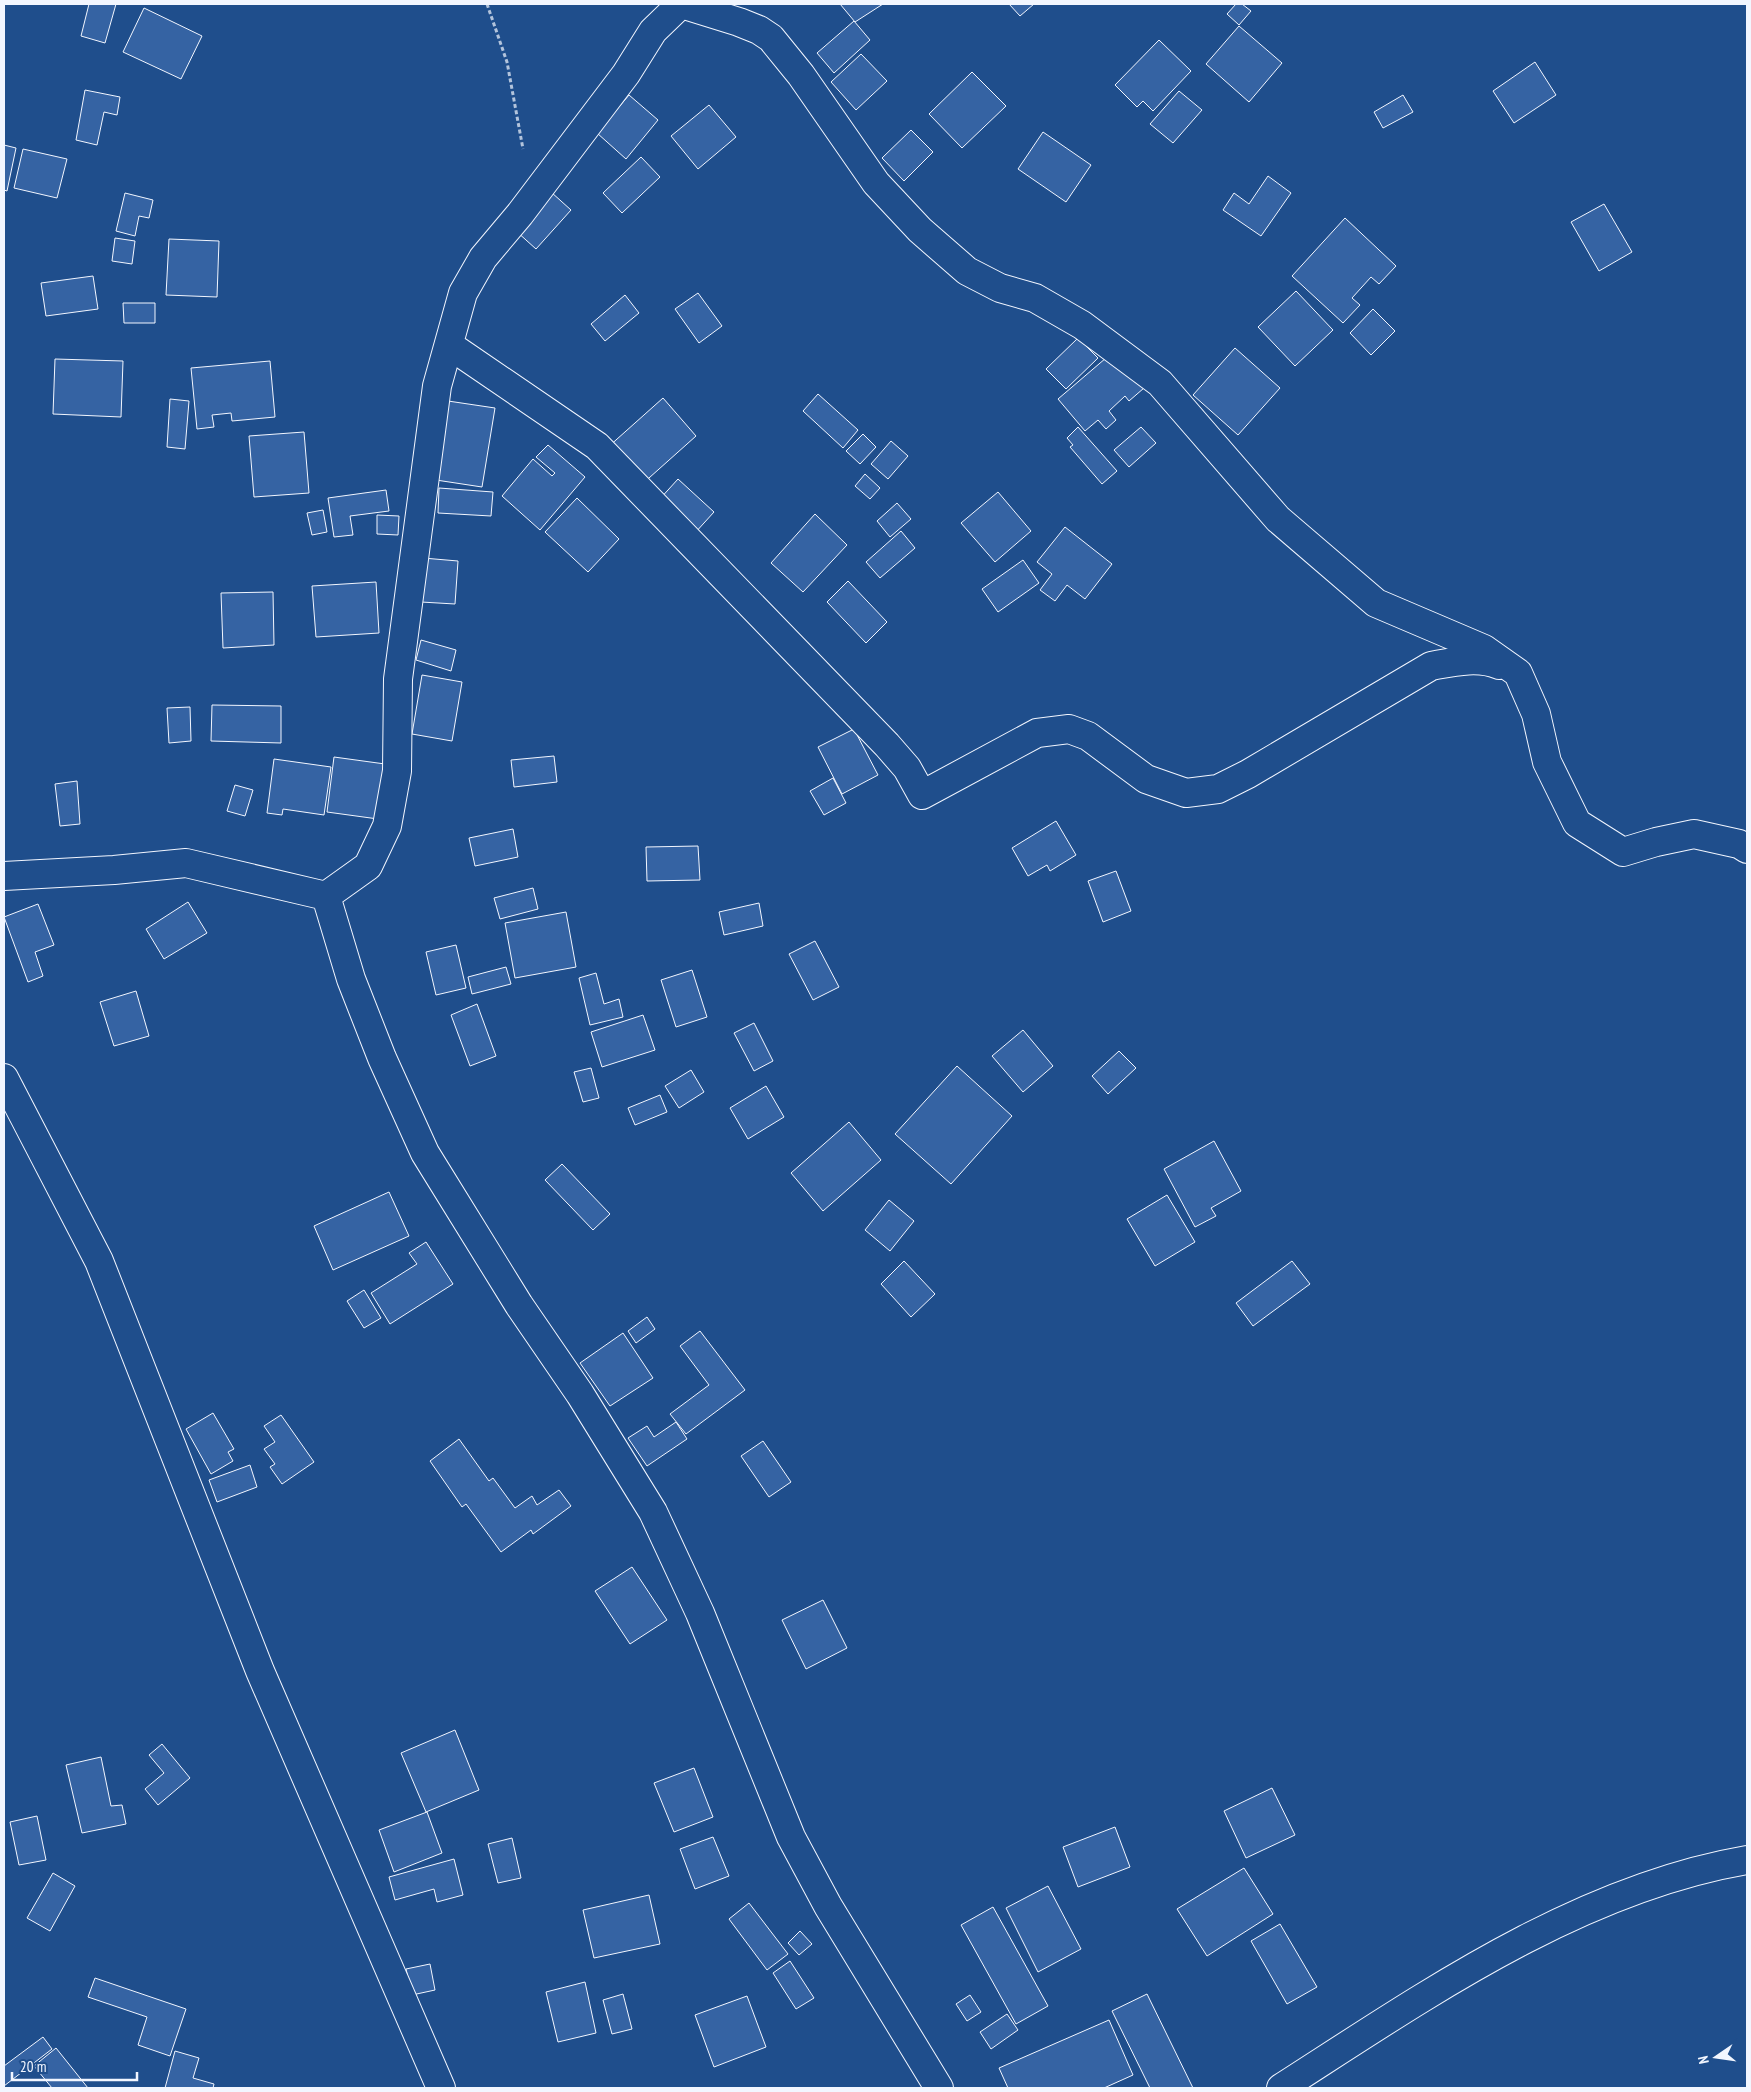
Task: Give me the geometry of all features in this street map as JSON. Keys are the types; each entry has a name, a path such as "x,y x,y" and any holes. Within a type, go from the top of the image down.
{"street":[{"path":"326,896 368,866 387,826 397,771 398,679 437,386 463,293 483,258 520,214 626,74 653,31 681,4 739,22 771,38 801,75 876,183 920,230 967,271 1000,288 1035,298 1074,320 1129,358 1160,383 1278,518 1376,603 1484,650 1518,673 1536,714 1547,762 1577,823 1623,852 1656,842 1694,834 1739,844 1747,849"},
{"path":"449,345 597,446 887,745 907,768 922,795 1038,733 1069,729 1088,736 1146,779 1186,794 1218,789 1248,774 1431,666 1458,661 1490,661 1518,673"},
{"path":"4,876 114,870 186,863 263,879 326,896"},
{"path":"326,896 351,979 382,1058 425,1153 518,1304 580,1394 653,1512 704,1622 791,1838 828,1906 939,2088"},
{"path":"4,1078 99,1261 260,1671 441,2088"},
{"path":"1281,2088 1392,2017 1521,1941 1611,1900 1713,1866 1747,1860"}],"path":[{"path":"487,4 506,62 523,152"}],"building":[{"path":"89,4 116,4 105,43 81,36"},
{"path":"840,4 883,4 855,22"},
{"path":"1009,4 1034,4 1020,16"},
{"path":"1236,4 1242,4 1251,11 1239,25 1227,14"},
{"path":"144,8 202,36 181,79 123,52"},
{"path":"854,21 870,40 834,73 817,53"},
{"path":"1239,26 1282,63 1249,102 1206,64"},
{"path":"1159,40 1191,71 1153,111 1143,101 1137,107 1115,85"},
{"path":"861,54 887,81 856,110 831,82"},
{"path":"1535,62 1556,95 1514,123 1493,91"},
{"path":"972,72 1006,106 962,148 929,114"},
{"path":"85,90 120,97 117,115 104,112 97,145 76,140"},
{"path":"1179,91 1202,110 1173,143 1150,124"},
{"path":"629,95 658,120 626,159 597,133"},
{"path":"1403,95 1413,112 1383,128 1374,112"},
{"path":"709,105 736,137 698,169 671,136"},
{"path":"911,130 933,152 904,181 882,158"},
{"path":"1043,132 1091,165 1066,202 1018,169"},
{"path":"4,145 16,148 7,191 4,190"},
{"path":"23,149 67,159 57,198 14,188"},
{"path":"641,157 660,177 622,213 603,193"},
{"path":"1268,176 1291,193 1261,236 1223,210 1234,193 1249,204"},
{"path":"551,192 571,210 536,249 516,231"},
{"path":"125,193 153,200 149,218 139,216 135,236 116,231"},
{"path":"1604,204 1632,252 1599,271 1571,222"},
{"path":"1345,218 1396,266 1379,284 1371,277 1352,298 1360,305 1343,323 1292,276"},
{"path":"115,238 135,241 132,264 112,261"},
{"path":"169,239 219,241 217,297 166,295"},
{"path":"93,276 98,309 46,316 41,283"},
{"path":"1296,291 1333,330 1295,366 1258,327"},
{"path":"698,293 722,326 699,343 675,309"},
{"path":"625,295 639,313 605,341 591,324"},
{"path":"123,303 155,303 155,323 124,323"},
{"path":"1373,309 1395,331 1371,355 1350,333"},
{"path":"1078,338 1098,358 1066,389 1046,369"},
{"path":"1235,348 1280,388 1238,435 1193,395"},
{"path":"1113,352 1144,388 1129,401 1125,396 1109,411 1116,420 1106,429 1098,420 1085,431 1058,399"},
{"path":"55,359 123,361 121,417 53,414"},
{"path":"270,361 275,417 232,421 231,413 212,415 214,427 197,429 191,368"},
{"path":"818,394 858,430 843,448 803,411"},
{"path":"663,398 696,436 640,486 607,448"},
{"path":"170,399 189,401 185,449 167,447"},
{"path":"448,401 495,408 482,487 436,480"},
{"path":"1078,427 1117,471 1102,484 1070,447 1073,445 1067,438"},
{"path":"1141,427 1156,443 1129,467 1114,450"},
{"path":"304,432 309,493 254,497 249,436"},
{"path":"863,434 876,447 860,464 846,451"},
{"path":"891,441 908,456 888,479 871,464"},
{"path":"548,445 585,477 540,530 502,496 533,459 552,476 555,473 536,457"},
{"path":"865,474 880,488 870,499 855,486"},
{"path":"678,479 714,512 694,534 658,501"},
{"path":"439,488 493,492 491,516 438,513"},
{"path":"386,490 389,511 350,516 353,535 334,537 328,498"},
{"path":"998,492 1031,531 995,562 961,523"},
{"path":"577,498 619,539 588,572 545,532"},
{"path":"897,503 911,519 890,537 877,521"},
{"path":"323,510 327,532 312,535 307,513"},
{"path":"815,514 847,545 803,592 771,563"},
{"path":"377,515 399,516 398,535 377,534"},
{"path":"1065,527 1112,564 1085,599 1067,585 1055,601 1040,590 1052,574 1037,562"},
{"path":"901,531 915,548 880,578 866,562"},
{"path":"423,558 458,561 455,604 421,602"},
{"path":"1023,560 1039,583 998,612 982,589"},
{"path":"848,581 887,622 866,643 827,602"},
{"path":"376,582 379,633 316,637 312,586"},
{"path":"273,592 274,645 223,648 221,593"},
{"path":"421,640 456,650 451,671 416,660"},
{"path":"422,675 462,682 452,741 412,734"},
{"path":"212,705 281,706 281,743 211,741"},
{"path":"190,707 191,741 169,743 167,708"},
{"path":"854,729 878,775 842,794 818,747"},
{"path":"554,756 557,782 514,787 511,760"},
{"path":"334,757 385,764 378,819 327,812"},
{"path":"274,759 331,767 324,815 283,809 282,815 267,813"},
{"path":"833,778 846,803 824,815 810,791"},
{"path":"77,781 80,824 60,826 55,784"},
{"path":"235,785 253,790 245,816 227,811"},
{"path":"1056,821 1076,855 1050,871 1047,865 1028,876 1012,848"},
{"path":"513,829 518,857 475,866 469,838"},
{"path":"698,846 700,880 647,881 646,847"},
{"path":"1116,871 1131,911 1103,922 1088,881"},
{"path":"533,888 538,909 500,919 494,898"},
{"path":"188,902 207,933 164,959 146,929"},
{"path":"759,903 763,926 724,935 719,912"},
{"path":"38,904 54,945 35,952 43,976 28,982 4,917"},
{"path":"566,912 576,967 515,978 505,923"},
{"path":"815,941 839,987 813,1000 789,954"},
{"path":"456,945 466,988 436,995 426,952"},
{"path":"506,967 511,984 472,994 468,977"},
{"path":"692,970 707,1017 676,1027 661,980"},
{"path":"596,973 604,1004 619,999 623,1017 590,1025 579,978"},
{"path":"136,991 149,1036 114,1046 100,1002"},
{"path":"477,1004 496,1056 470,1066 451,1015"},
{"path":"643,1015 655,1050 602,1067 591,1032"},
{"path":"754,1023 773,1061 754,1071 734,1033"},
{"path":"1023,1030 1053,1066 1023,1092 992,1056"},
{"path":"1119,1051 1136,1068 1108,1094 1092,1076"},
{"path":"957,1066 1012,1116 951,1184 895,1134"},
{"path":"591,1068 599,1098 583,1102 574,1072"},
{"path":"691,1070 704,1092 679,1108 665,1086"},
{"path":"766,1086 784,1117 748,1139 730,1108"},
{"path":"660,1095 667,1112 635,1125 628,1108"},
{"path":"849,1122 881,1160 823,1211 791,1173"},
{"path":"1214,1141 1241,1191 1211,1208 1216,1216 1195,1227 1164,1169"},
{"path":"562,1164 610,1214 593,1230 545,1180"},
{"path":"389,1192 409,1236 333,1270 314,1226"},
{"path":"1167,1195 1195,1242 1155,1266 1127,1219"},
{"path":"889,1200 914,1221 890,1251 865,1230"},
{"path":"426,1242 453,1284 390,1324 371,1293 417,1264 409,1253"},
{"path":"904,1261 935,1294 911,1317 881,1284"},
{"path":"1292,1261 1310,1284 1253,1326 1236,1303"},
{"path":"364,1290 381,1318 364,1328 347,1301"},
{"path":"647,1317 655,1329 636,1343 628,1331"},
{"path":"700,1331 745,1390 686,1434 670,1414 709,1385 680,1346"},
{"path":"623,1333 653,1378 610,1406 580,1363"},
{"path":"213,1413 234,1449 228,1452 233,1461 211,1474 186,1429"},
{"path":"281,1415 314,1462 282,1484 270,1467 275,1464 264,1449 275,1442 264,1426"},
{"path":"676,1422 687,1439 647,1466 628,1438 647,1426 654,1437"},
{"path":"459,1439 489,1481 493,1478 515,1508 532,1496 537,1505 559,1490 571,1506 533,1534 531,1530 501,1552 466,1504 462,1507 430,1461"},
{"path":"763,1441 791,1482 769,1497 741,1456"},
{"path":"250,1465 257,1487 217,1502 209,1480"},
{"path":"632,1567 667,1620 630,1644 595,1591"},
{"path":"823,1600 847,1648 806,1669 782,1620"},
{"path":"455,1730 479,1790 426,1812 401,1753"},
{"path":"162,1744 190,1778 158,1805 145,1789 164,1773 149,1755"},
{"path":"101,1757 111,1806 122,1805 126,1824 82,1833 66,1765"},
{"path":"694,1768 713,1817 674,1832 654,1783"},
{"path":"1272,1788 1295,1835 1246,1858 1224,1811"},
{"path":"427,1812 442,1853 394,1872 379,1830"},
{"path":"37,1816 46,1860 19,1865 10,1822"},
{"path":"1115,1827 1130,1867 1078,1887 1063,1847"},
{"path":"713,1837 729,1876 695,1889 680,1849"},
{"path":"512,1838 521,1878 498,1883 488,1844"},
{"path":"454,1859 463,1895 437,1902 434,1889 395,1900 389,1877"},
{"path":"1244,1868 1273,1914 1207,1956 1177,1909"},
{"path":"53,1873 75,1886 50,1931 27,1918"},
{"path":"1048,1886 1081,1949 1038,1972 1006,1908"},
{"path":"649,1895 660,1944 594,1958 583,1910"},
{"path":"749,1903 788,1954 767,1970 729,1919"},
{"path":"993,1907 1048,2006 1016,2024 961,1925"},
{"path":"1280,1924 1317,1987 1287,2004 1251,1941"},
{"path":"800,1931 812,1944 799,1955 788,1943"},
{"path":"790,1961 814,1998 796,2009 773,1973"},
{"path":"430,1964 435,1990 412,1995 406,1969"},
{"path":"95,1978 186,2009 170,2056 138,2045 147,2017 88,1997"},
{"path":"585,1982 596,2033 558,2042 546,1992"},
{"path":"623,1994 632,2029 612,2034 603,2000"},
{"path":"1147,1994 1193,2088 1150,2088 1112,2011"},
{"path":"970,1995 981,2012 967,2021 956,2004"},
{"path":"747,1996 766,2047 714,2067 695,2015"},
{"path":"1007,2014 1018,2030 991,2049 980,2032"},
{"path":"1109,2020 1133,2075 1104,2088 1008,2088 999,2068"},
{"path":"43,2037 52,2049 4,2086 4,2066"},
{"path":"56,2048 88,2088 52,2088 34,2066"},
{"path":"175,2051 199,2058 193,2078 214,2084 213,2088 165,2088"}]}
